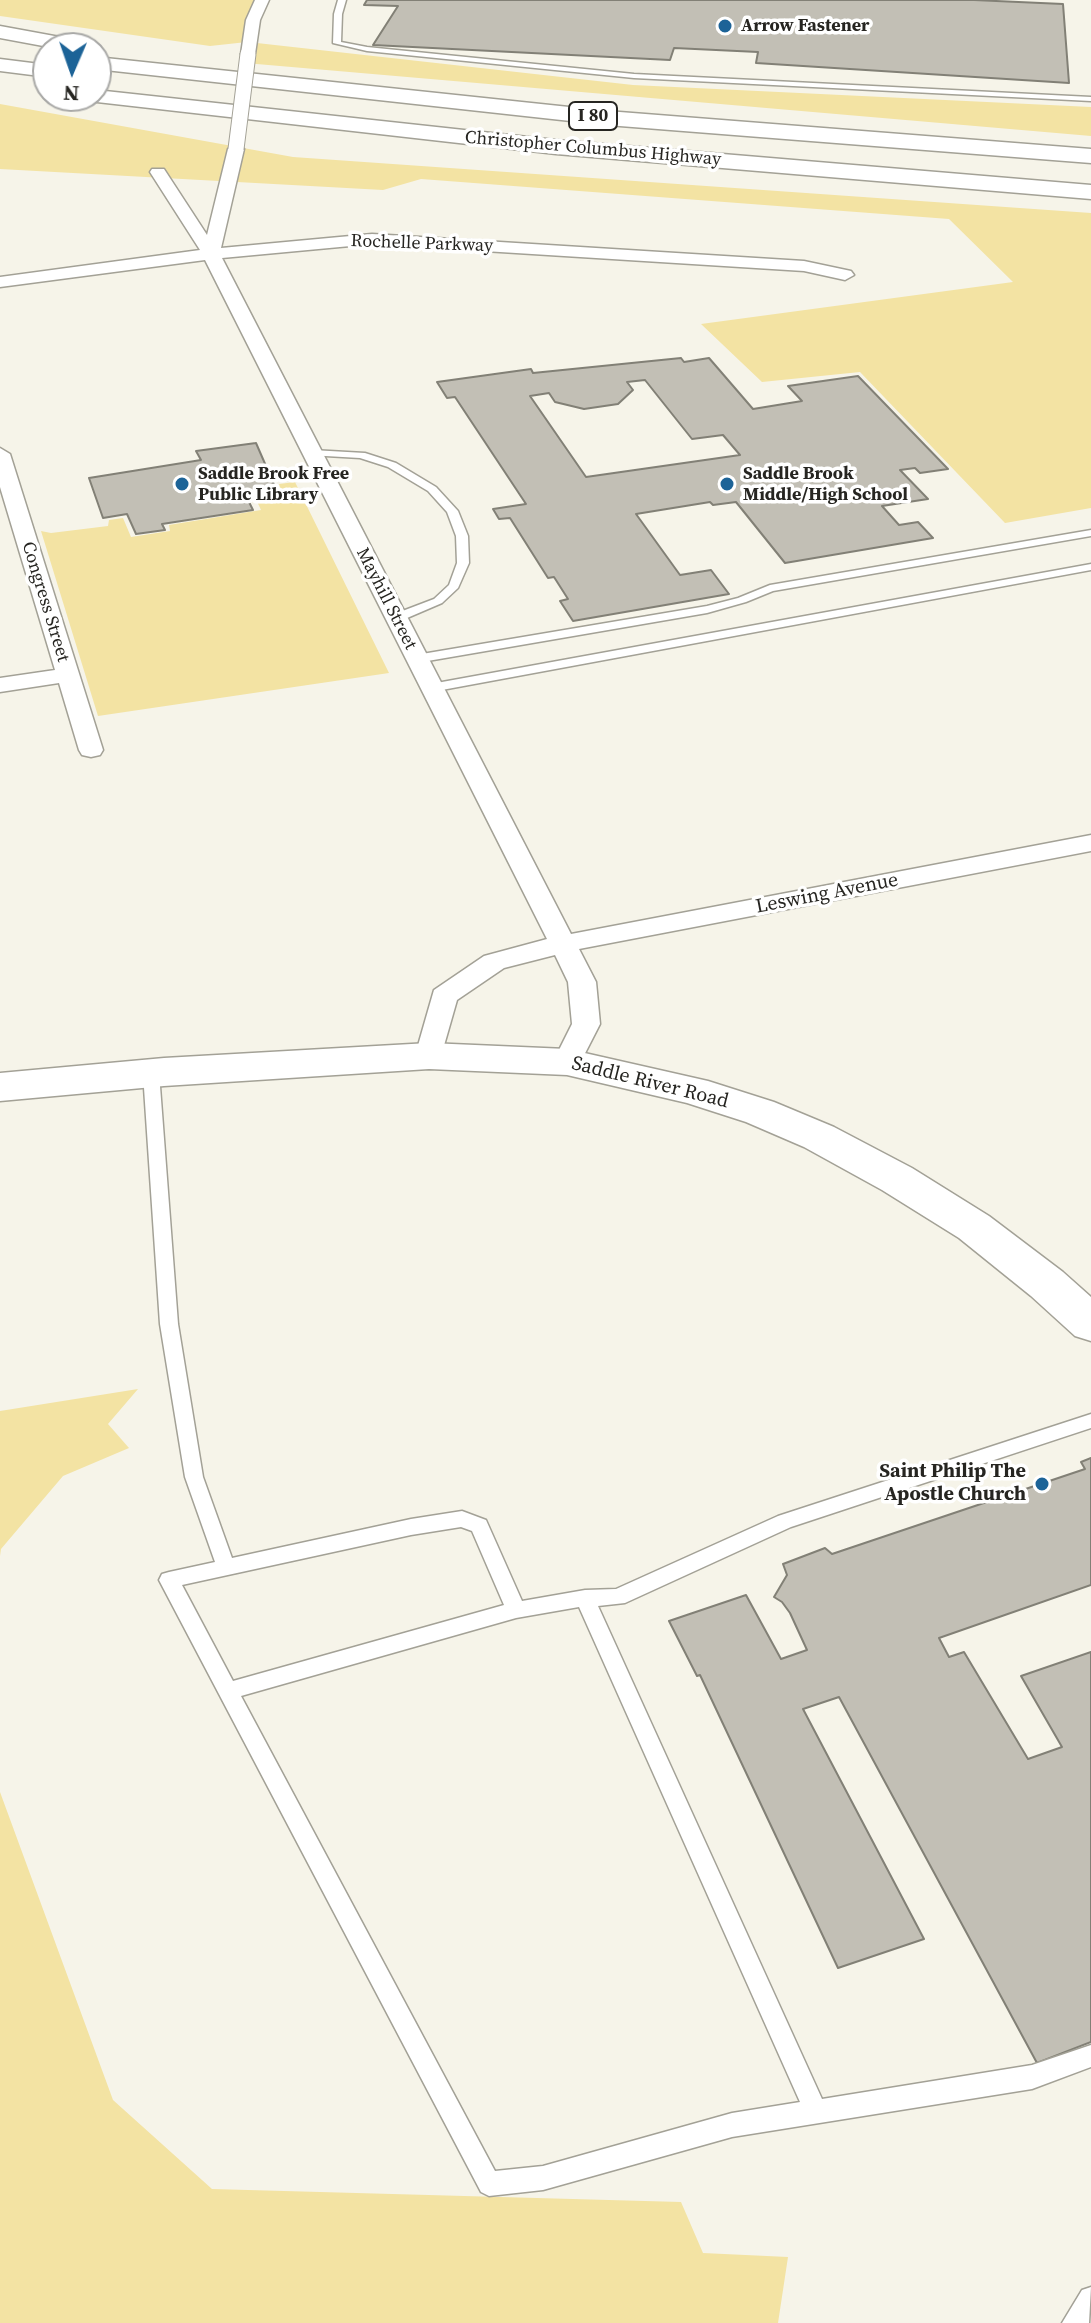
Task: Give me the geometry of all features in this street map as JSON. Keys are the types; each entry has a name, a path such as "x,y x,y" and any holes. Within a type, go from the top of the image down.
{"highway":[{"path":"0,32 32,38"},
{"path":"0,39 32,43"},
{"path":"0,50 32,54"},
{"path":"112,55 596,106 1091,143"},
{"name":"Christopher Columbus Highway","path":"112,56 539,111 1091,156"},
{"path":"0,65 32,69"},
{"name":"Christopher Columbus Highway","path":"112,79 603,132 1091,169"},
{"path":"0,83 32,87"},
{"name":"Christopher Columbus Highway","path":"112,98 541,145 1091,192"}],"street":[{"path":"211,254 236,149 253,20 262,0"},
{"name":"Mayhill Street","path":"158,172 211,254 582,982 586,1024 567,1062"},
{"name":"Rochelle Parkway","path":"0,282 211,254 381,239 804,266 845,275"},
{"name":"Congress Street","path":"0,454 91,750"},
{"path":"0,685 67,675"},
{"name":"Leswing Avenue","path":"562,944 1091,843"},
{"path":"429,1056 444,996 494,962 562,944"},
{"name":"Saddle River Road","path":"0,1087 151,1073 429,1056 567,1062 694,1091 760,1112 819,1137 897,1179 974,1227 1047,1284 1091,1324"}],"lane":[{"path":"342,0 337,43 367,49 634,76 1091,99"},
{"path":"312,453 361,455 392,465 432,489 452,511 462,536 463,563 454,586 438,601 396,618"},
{"path":"416,659 707,609 742,600 770,588 1091,533"},
{"path":"431,688 1091,567"},
{"path":"151,1073 169,1324 194,1477 226,1567"},
{"path":"228,1691 516,1610 585,1598 618,1597 785,1521 1091,1421"},
{"path":"516,1610 479,1526 462,1519 411,1527 169,1580 489,2184 543,2178 732,2125 1032,2077 1091,2056"},
{"path":"585,1598 816,2111"},
{"path":"1074,2323 1091,2299"}],"shaded area":[{"path":"0,0 262,0 248,42 633,85 1091,107 1091,136 245,63 247,42 210,46 0,16"},
{"path":"0,104 293,157 1091,213 1091,508 1005,523 860,372 762,382 701,324 1013,282 949,219 421,179 383,190 0,169"},
{"path":"295,482 389,673 98,716 41,531 51,533 108,526 109,520 123,518 131,537 170,531 169,525 261,510 254,495 281,491 279,484"},
{"path":"138,1389 108,1424 129,1448 63,1476 1,1549 0,1556 0,1411"},
{"path":"0,1792 113,2100 212,2189 681,2202 703,2253 788,2257 778,2323 0,2323"}],"building":[{"name":"Arrow Fastener","path":"367,0 974,0 1063,4 1069,83 756,63 758,52 674,48 670,60 373,45 398,6 364,5"},
{"path":"709,358 753,409 802,401 788,386 858,376 948,469 920,473 915,468 900,470 928,499 882,506 899,525 918,522 933,538 785,563 736,502 713,505 710,502 636,514 680,575 711,570 729,594 573,621 560,601 568,599 554,577 548,578 510,518 499,519 493,509 526,504 455,397 447,398 437,382 531,369 533,373","holes":["645,380 692,439 723,435 740,455 586,477 530,396 549,393 555,402 584,409 618,404 633,390 627,382"]},
{"name":"Saddle Brook Free Public Library","path":"256,443 276,489 245,494 253,510 162,524 165,530 136,534 127,514 103,518 89,478 201,460 196,451"},
{"path":"1091,1458 1091,1585 939,1638 949,1657 964,1652 1028,1759 1062,1747 1021,1676 1091,1652 1091,2042 1037,2063 839,1697 803,1709 924,1939 838,1968 700,1675 697,1676 669,1621 746,1595 781,1659 807,1650 790,1613 774,1597 787,1575 783,1564 825,1548 832,1554 1085,1469 1081,1462"}],"place":[{"name":"Arrow Fastener","path":"725,26"},
{"name":"Saddle Brook Free Public Library","path":"182,484"},
{"name":"Saddle Brook Middle/High School","path":"727,484"},
{"name":"Saint Philip The Apostle Church","path":"1042,1484"}]}
